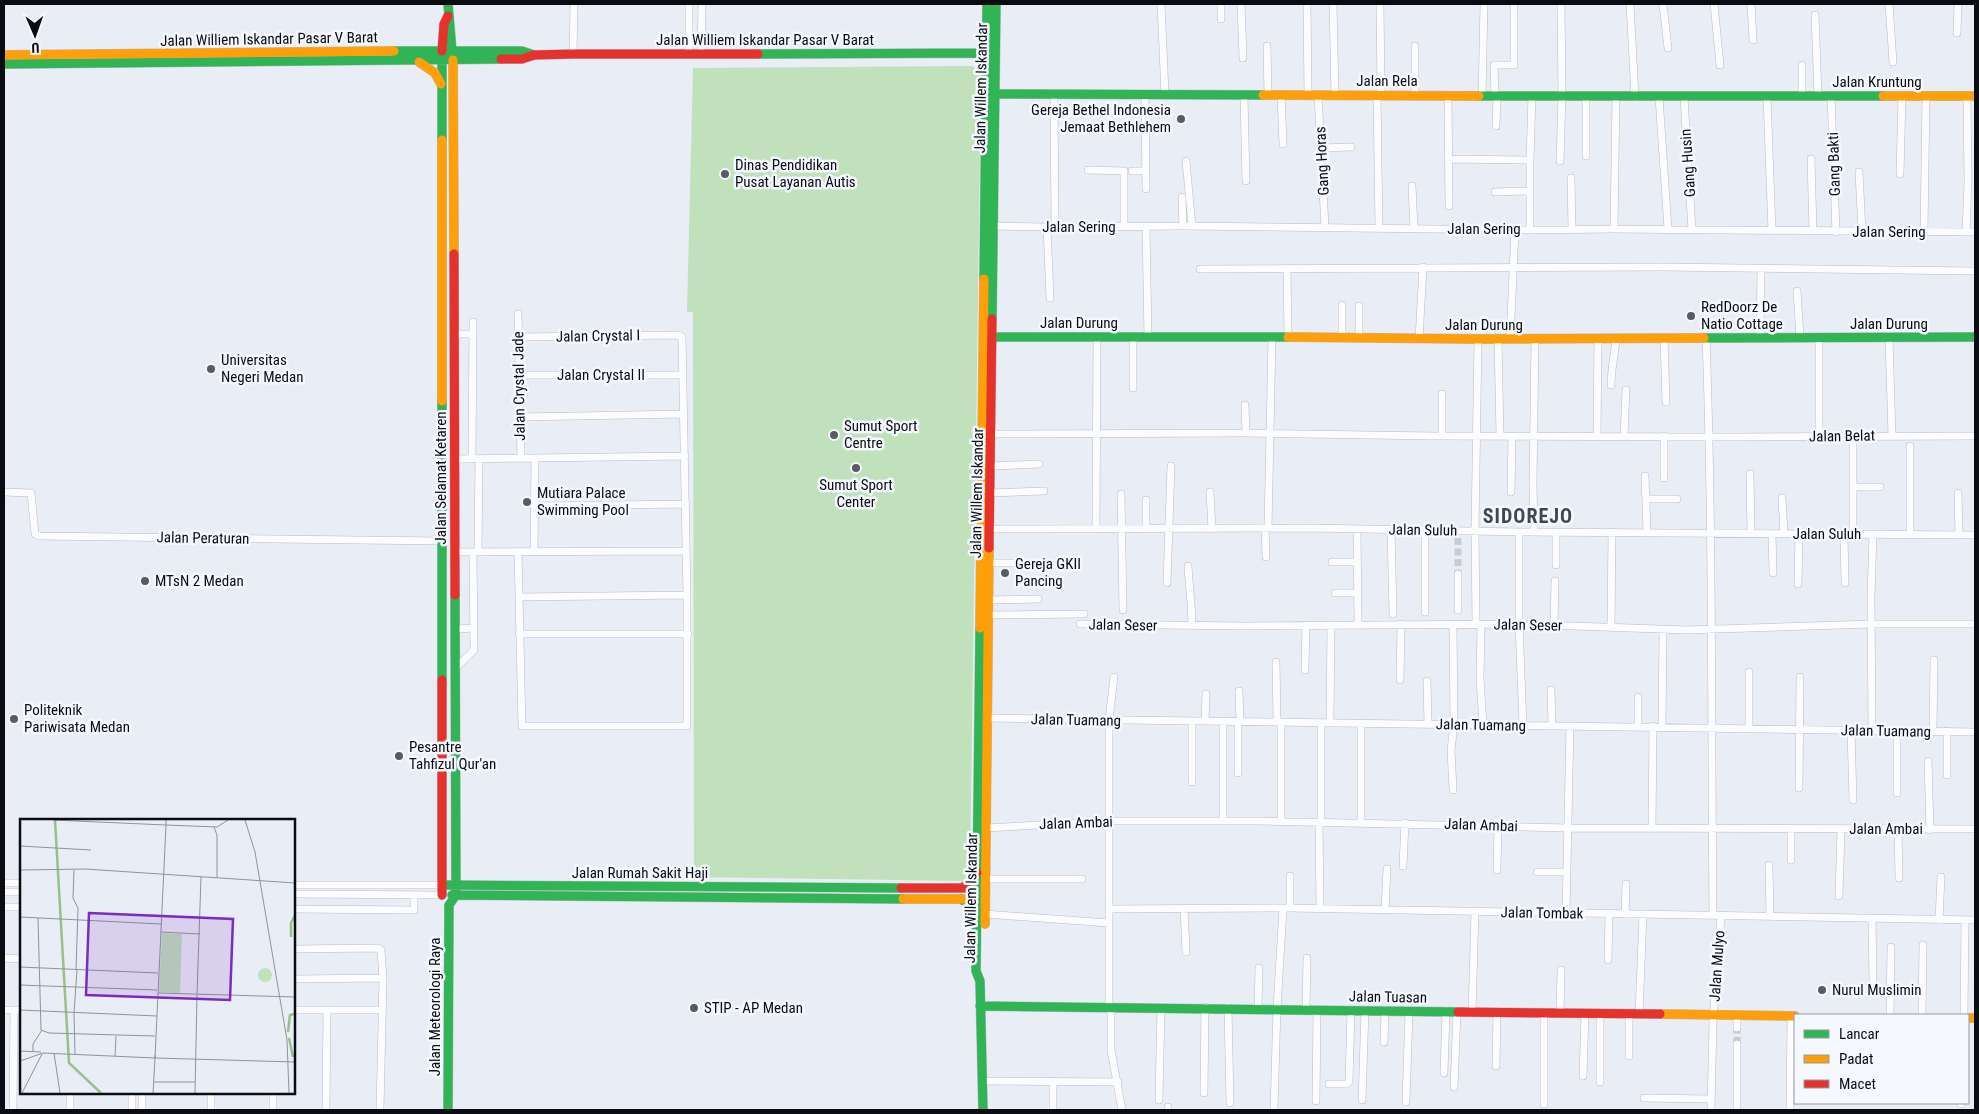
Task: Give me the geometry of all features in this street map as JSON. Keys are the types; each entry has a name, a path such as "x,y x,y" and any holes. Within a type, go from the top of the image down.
{"main road":[{"name":"Jalan Selamat Ketaren","path":"448,4 453,56 456,890"},
{"name":"Jalan Willem Iskandar","path":"980,882 986,828 992,337 988,314 994,226 995,94 987,4"},
{"name":"Jalan Willem Iskandar","path":"983,1110 980,981 984,970 980,882 991,53 996,4"},
{"name":"Jalan Selamat Ketaren","path":"442,890 442,56 444,24 448,16"},
{"name":"Jalan Williem Iskandar Pasar V Barat","path":"4,64 69,59 453,56 522,51 534,55 991,53"},
{"name":"Jalan Williem Iskandar Pasar V Barat","path":"4,55 69,59"},
{"name":"Jalan Williem Iskandar Pasar V Barat","path":"281,57 416,60 442,56"},
{"path":"416,60 435,73 442,86"},
{"name":"Jalan Rela","path":"995,94 1778,97"},
{"name":"Jalan Kruntung","path":"1778,97 1971,96"},
{"path":"442,175 454,175"},
{"name":"Jalan Durung","path":"992,337 1478,339 1975,337"},
{"path":"442,369 454,369"},
{"path":"442,702 455,701"},
{"path":"962,888 969,883 980,882"},
{"name":"Jalan Rumah Sakit Haji","path":"442,890 962,888 980,882"},
{"path":"442,890 449,905"},
{"path":"449,905 456,890"},
{"name":"Jalan Rumah Sakit Haji","path":"456,890 981,899"},
{"path":"961,899 981,914"},
{"name":"Jalan Meteorologi Raya","path":"448,1110 449,905"},
{"name":"Jalan Tuasan","path":"980,1006 1205,1007 1793,1016"}],"street":[{"path":"574,4 574,54"},
{"path":"689,4 689,54"},
{"path":"701,54 702,4"},
{"path":"1161,4 1165,94"},
{"path":"1221,4 1221,19"},
{"path":"1241,4 1243,58"},
{"path":"1307,4 1308,95"},
{"path":"1333,4 1335,95"},
{"path":"1379,228 1380,4"},
{"path":"1482,96 1484,4"},
{"path":"1496,126 1494,65 1514,65 1514,4"},
{"path":"1560,4 1562,96 1560,161"},
{"path":"1630,4 1635,97"},
{"path":"1662,4 1668,48"},
{"path":"1714,4 1720,65"},
{"path":"1751,4 1753,40"},
{"path":"1889,4 1893,62"},
{"path":"1957,33 1958,4"},
{"path":"1815,15 1818,96"},
{"path":"1267,46 1268,95"},
{"path":"1415,46 1415,95"},
{"path":"1802,65 1802,96"},
{"path":"1054,94 1056,227"},
{"path":"1145,94 1146,189"},
{"path":"1244,95 1246,181"},
{"path":"1282,95 1283,144"},
{"name":"Gang Horas","path":"1318,95 1326,227"},
{"path":"1448,96 1449,206"},
{"path":"1530,229 1532,96"},
{"path":"1586,96 1586,156"},
{"name":"Gang Bakti","path":"1831,96 1836,232"},
{"path":"1900,174 1902,96"},
{"path":"1924,232 1926,96"},
{"path":"1966,232 1971,96"},
{"path":"1614,228 1616,97"},
{"path":"1659,97 1660,140 1668,230"},
{"name":"Gang Husin","path":"1684,97 1692,230"},
{"path":"1767,97 1772,230"},
{"path":"1321,148 1351,147"},
{"path":"1449,159 1530,160"},
{"path":"1811,159 1813,231"},
{"path":"1186,160 1192,226"},
{"path":"1088,170 1124,171 1124,227"},
{"path":"1132,171 1146,171"},
{"path":"1859,172 1862,232"},
{"path":"1571,178 1572,229"},
{"path":"1412,186 1414,228"},
{"path":"1495,192 1530,191"},
{"path":"1182,197 1183,226"},
{"name":"Jalan Sering","path":"994,226 1326,227 1516,230 1614,228 1836,232 1975,232"},
{"path":"1047,227 1050,298"},
{"path":"1146,227 1148,337"},
{"path":"1510,339 1516,230"},
{"path":"1200,269 1514,267 1975,271"},
{"path":"1287,268 1288,337"},
{"path":"1419,338 1423,268"},
{"path":"1760,338 1761,269"},
{"path":"1797,291 1800,338"},
{"path":"1342,305 1342,338"},
{"path":"1359,306 1359,338"},
{"name":"Jalan Crystal Jade","path":"518,314 521,458"},
{"path":"455,669 474,650 475,459 472,322"},
{"path":"454,334 473,334"},
{"name":"Jalan Crystal I","path":"518,337 678,335 682,339 683,375"},
{"path":"1096,528 1097,337"},
{"path":"1132,388 1133,337"},
{"path":"1266,557 1272,337"},
{"path":"1534,532 1535,338"},
{"path":"1597,436 1598,338"},
{"path":"1611,385 1616,338"},
{"path":"1664,338 1666,402"},
{"path":"1706,338 1710,437 1713,916"},
{"path":"1819,338 1819,436"},
{"path":"1889,338 1892,436"},
{"path":"1478,339 1478,436 1475,531 1482,725"},
{"path":"1498,339 1500,436"},
{"name":"Jalan Crystal II","path":"519,375 683,375"},
{"path":"518,552 522,726 688,725 683,375"},
{"path":"1624,436 1626,390"},
{"path":"1442,394 1442,436"},
{"path":"1245,406 1246,433"},
{"path":"520,417 684,414"},
{"name":"Jalan Belat","path":"991,434 1269,433 1442,436 1975,436"},
{"path":"1511,492 1512,436"},
{"path":"1664,436 1664,478"},
{"path":"1853,436 1853,534"},
{"path":"1910,446 1910,534"},
{"path":"454,459 685,456"},
{"path":"534,552 535,458"},
{"path":"990,466 1039,464"},
{"path":"1167,583 1171,466"},
{"path":"1750,474 1751,534"},
{"path":"1645,476 1647,532"},
{"path":"1853,487 1880,487"},
{"name":"Jalan Peraturan","path":"4,492 31,493 35,534 39,536 442,541"},
{"path":"990,493 1044,492"},
{"path":"1210,492 1212,529"},
{"path":"1958,493 1959,535"},
{"path":"1122,494 1123,610"},
{"path":"1782,498 1784,534"},
{"path":"1646,499 1677,499"},
{"path":"1146,500 1146,528"},
{"path":"535,506 686,504"},
{"name":"Jalan Suluh","path":"990,529 1267,528 1425,530 1458,534 1475,531 1975,535"},
{"path":"1357,529 1358,624"},
{"path":"1391,529 1392,614"},
{"path":"1425,530 1425,612"},
{"path":"1519,532 1519,624 1523,726"},
{"path":"1556,532 1556,565"},
{"path":"1611,627 1612,532"},
{"path":"1772,534 1773,573"},
{"path":"1798,584 1799,534"},
{"path":"1844,534 1845,583"},
{"path":"1872,730 1871,597 1873,534"},
{"path":"455,552 686,551"},
{"path":"1332,562 1357,562"},
{"path":"989,564 1020,563"},
{"path":"1188,566 1189,589 1192,598 1192,626"},
{"path":"1458,574 1458,610"},
{"path":"1554,625 1555,580"},
{"path":"1335,593 1357,593"},
{"path":"519,597 687,594"},
{"path":"989,600 1038,599"},
{"path":"989,615 1084,614"},
{"name":"Jalan Seser","path":"1080,624 1192,626 1519,624 1663,630 1712,630 1872,624 1975,624"},
{"path":"1400,680 1401,624"},
{"path":"1453,624 1454,725 1451,750 1453,790"},
{"path":"1305,670 1306,625"},
{"path":"1330,723 1331,625"},
{"path":"456,629 474,628"},
{"path":"1662,727 1663,630"},
{"path":"519,634 688,634"},
{"path":"1933,731 1934,660"},
{"path":"1276,662 1281,821"},
{"path":"1749,672 1749,728"},
{"path":"1114,676 1109,720 1109,1006 1111,1014 1111,1050 1122,1110"},
{"path":"1799,788 1800,677"},
{"path":"1427,681 1428,724"},
{"path":"1551,690 1552,726"},
{"path":"1238,773 1239,691"},
{"path":"1206,694 1206,721"},
{"path":"1638,697 1638,726"},
{"name":"Jalan Tuamang","path":"988,718 1975,732"},
{"path":"1192,721 1192,782"},
{"path":"1223,722 1223,821"},
{"path":"1320,909 1321,723"},
{"path":"1361,724 1361,822"},
{"path":"1566,912 1570,726"},
{"path":"1652,828 1653,726"},
{"path":"1852,730 1853,800"},
{"path":"1897,731 1897,793"},
{"path":"1947,731 1947,775"},
{"path":"1928,761 1930,830"},
{"name":"Jalan Ambai","path":"986,828 1110,822 1281,821 1567,828 1975,829"},
{"path":"1403,866 1405,823"},
{"path":"1497,870 1498,826"},
{"path":"1791,829 1791,860"},
{"path":"1840,896 1841,829"},
{"path":"1898,830 1899,878"},
{"path":"1769,864 1770,916"},
{"path":"1385,910 1387,869"},
{"path":"1536,872 1566,872"},
{"path":"1274,1110 1277,1008 1290,876"},
{"path":"1939,920 1941,877"},
{"path":"980,882 1082,879"},
{"path":"4,883 20,883"},
{"path":"1625,914 1626,884"},
{"name":"Jalan Rumah Sakit Haji","path":"295,885 442,890"},
{"name":"Jalan Rumah Sakit Haji","path":"295,894 414,895 442,890"},
{"path":"4,892 20,892"},
{"path":"295,909 414,910 414,895"},
{"path":"4,907 20,907"},
{"name":"Jalan Tombak","path":"1109,909 1286,908 1975,920"},
{"path":"1184,909 1186,952"},
{"path":"1472,1012 1475,911"},
{"path":"981,914 1109,922"},
{"path":"1608,960 1609,914"},
{"path":"1639,1014 1642,914"},
{"name":"Jalan Mulyo","path":"1711,1110 1714,1015 1721,916"},
{"path":"1872,919 1872,982"},
{"path":"1964,1014 1965,920"},
{"path":"1922,1014 1923,945"},
{"path":"1890,1014 1891,947"},
{"path":"295,949 378,948 382,952 380,1110"},
{"path":"4,958 20,959"},
{"path":"1306,1009 1307,958"},
{"path":"1258,1008 1260,968"},
{"path":"1560,1013 1561,970"},
{"path":"295,979 383,978"},
{"path":"1160,1100 1161,1007"},
{"path":"1204,1093 1205,1007"},
{"path":"1228,1008 1230,1103"},
{"path":"1316,1101 1317,1009"},
{"path":"4,1010 18,1010 13,1110"},
{"path":"295,1010 382,1010"},
{"path":"326,1010 326,1110"},
{"path":"1329,1084 1346,1084 1348,1082 1351,1010"},
{"path":"1362,1100 1365,1010"},
{"path":"1384,1042 1385,1010"},
{"path":"1406,1102 1410,1011"},
{"path":"1444,1073 1446,1011"},
{"path":"1454,1087 1457,1012"},
{"path":"1496,1066 1497,1012"},
{"path":"1544,1013 1544,1104"},
{"path":"1583,1076 1585,1014"},
{"path":"1600,1014 1600,1082"},
{"path":"1628,1014 1629,1056"},
{"path":"1737,1015 1737,1028"},
{"path":"1790,1110 1793,1016"},
{"path":"1737,1044 1737,1110"},
{"path":"983,1081 1118,1082"},
{"path":"1053,1081 1053,1110"},
{"path":"70,1094 70,1110"},
{"path":"132,1094 132,1110"},
{"path":"142,1094 142,1110"},
{"path":"211,1094 211,1110"},
{"path":"273,1094 273,1110"},
{"path":"1644,1098 1711,1099"}],"green space":[{"name":"Sumut Sport Centre","path":"973,66 981,77 970,875 965,881 694,877 693,312 687,312 693,68"}],"tunnel":[{"path":"1458,538 1458,574"},
{"path":"1737,1028 1737,1044"}],"traffic: fast":[{"path":"448,4 452,51"},
{"path":"984,279 987,4"},
{"path":"992,319 996,4"},
{"path":"394,51 522,51 534,55"},
{"path":"758,54 990,53"},
{"path":"4,64 501,59"},
{"path":"442,60 442,140"},
{"path":"995,94 1263,95"},
{"path":"1479,96 1883,96"},
{"path":"992,337 1288,337"},
{"path":"1704,338 1975,337"},
{"path":"442,401 442,680"},
{"path":"448,1110 449,905 456,895 455,595"},
{"path":"980,628 976,971 980,981 983,1110"},
{"path":"442,885 901,888"},
{"path":"452,895 903,899"},
{"path":"961,899 970,905 976,914"},
{"path":"980,1006 1458,1012"}],"traffic: slow":[{"path":"4,55 394,51"},
{"path":"453,60 454,254"},
{"path":"419,62 435,73 441,84"},
{"path":"1263,95 1479,96"},
{"path":"1883,96 1975,96"},
{"path":"442,140 442,401"},
{"path":"980,628 984,279"},
{"path":"1288,337 1478,339 1704,338"},
{"path":"985,924 989,548"},
{"path":"903,899 966,899"},
{"path":"1660,1014 1794,1016"},
{"path":"1969,1018 1975,1018"}],"traffic: jam":[{"path":"442,51 444,24 448,16"},
{"path":"501,59 522,59 534,55 573,54 758,54"},
{"path":"454,254 455,595"},
{"path":"989,548 992,319"},
{"path":"442,680 442,895"},
{"path":"962,888 977,873"},
{"path":"901,888 968,888"},
{"path":"1458,1012 1660,1014"}],"place":[{"name":"Gereja Bethel Indonesia Jemaat Bethlehem","path":"1181,119"},
{"name":"Dinas Pendidikan Pusat Layanan Autis","path":"725,174"},
{"name":"RedDoorz De Natio Cottage","path":"1691,316"},
{"name":"Universitas Negeri Medan","path":"211,369"},
{"name":"Sumut Sport Centre","path":"834,435"},
{"name":"Sumut Sport Center","path":"856,468"},
{"name":"Mutiara Palace Swimming Pool","path":"527,502"},
{"name":"Gereja GKII Pancing","path":"1005,573"},
{"name":"MTsN 2 Medan","path":"145,581"},
{"name":"Politeknik Pariwisata Medan","path":"14,719"},
{"name":"Pesantre Tahfizul Qur'an","path":"399,756"},
{"name":"Nurul Muslimin","path":"1822,990"},
{"name":"STIP - AP Medan","path":"694,1008"}],"district":[{"name":"SIDOREJO","path":"1528,516"}]}
